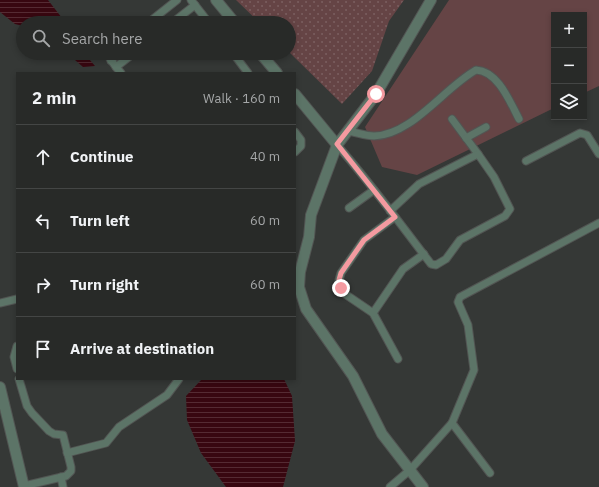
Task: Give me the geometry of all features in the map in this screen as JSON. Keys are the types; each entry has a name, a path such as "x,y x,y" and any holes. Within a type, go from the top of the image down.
{"street":[{"path":"216,0 229,16"},
{"path":"424,487 382,434 353,376 306,308 300,294 299,279 309,237 311,216 337,144 376,94 431,0"},
{"path":"266,60 276,72"},
{"path":"296,95 337,144"},
{"path":"0,387 24,487"}],"lane":[{"path":"157,16 177,0"},
{"path":"179,16 193,3 203,16"},
{"path":"111,61 118,70 127,60"},
{"path":"238,60 247,72"},
{"path":"347,131 373,136 388,134 406,125 476,70 481,70 502,88 519,119"},
{"path":"337,144 431,264 440,263 451,253 460,240 509,214 510,210 494,177 452,119"},
{"path":"466,138 486,127"},
{"path":"296,133 301,140 301,146 296,151"},
{"path":"526,161 580,133 587,135 599,154"},
{"path":"390,211 419,184 478,154"},
{"path":"349,208 374,190"},
{"path":"395,217 364,240 341,273 339,280 345,294 373,313 398,359"},
{"path":"390,487 410,470 452,423 474,370 468,325 458,302 460,296 599,224"},
{"path":"373,313 403,269 424,254"},
{"path":"0,303 16,299"},
{"path":"16,350 14,357 16,365"},
{"path":"19,380 27,406 49,431 54,434 63,435 71,471 66,476 24,487"},
{"path":"68,453 106,443 119,427 168,395 178,380"},
{"path":"452,423 490,473"},
{"path":"61,477 63,487"}],"shaded area":[{"path":"0,0 48,0 60,16 16,16 16,24 0,12"},
{"path":"236,0 404,0 389,21 372,71 342,104 296,59 296,16 253,16"},
{"path":"449,0 599,0 599,86 587,92 587,12 551,12 551,109 417,175 382,167 365,127"},
{"path":"75,60 90,60 95,66 83,67"},
{"path":"201,380 284,380 292,396 295,441 283,487 226,487 201,453 187,420 186,396"}],"route":[{"path":"341,288 339,280 341,273 364,240 395,217 354,163 337,144 376,94"}]}
